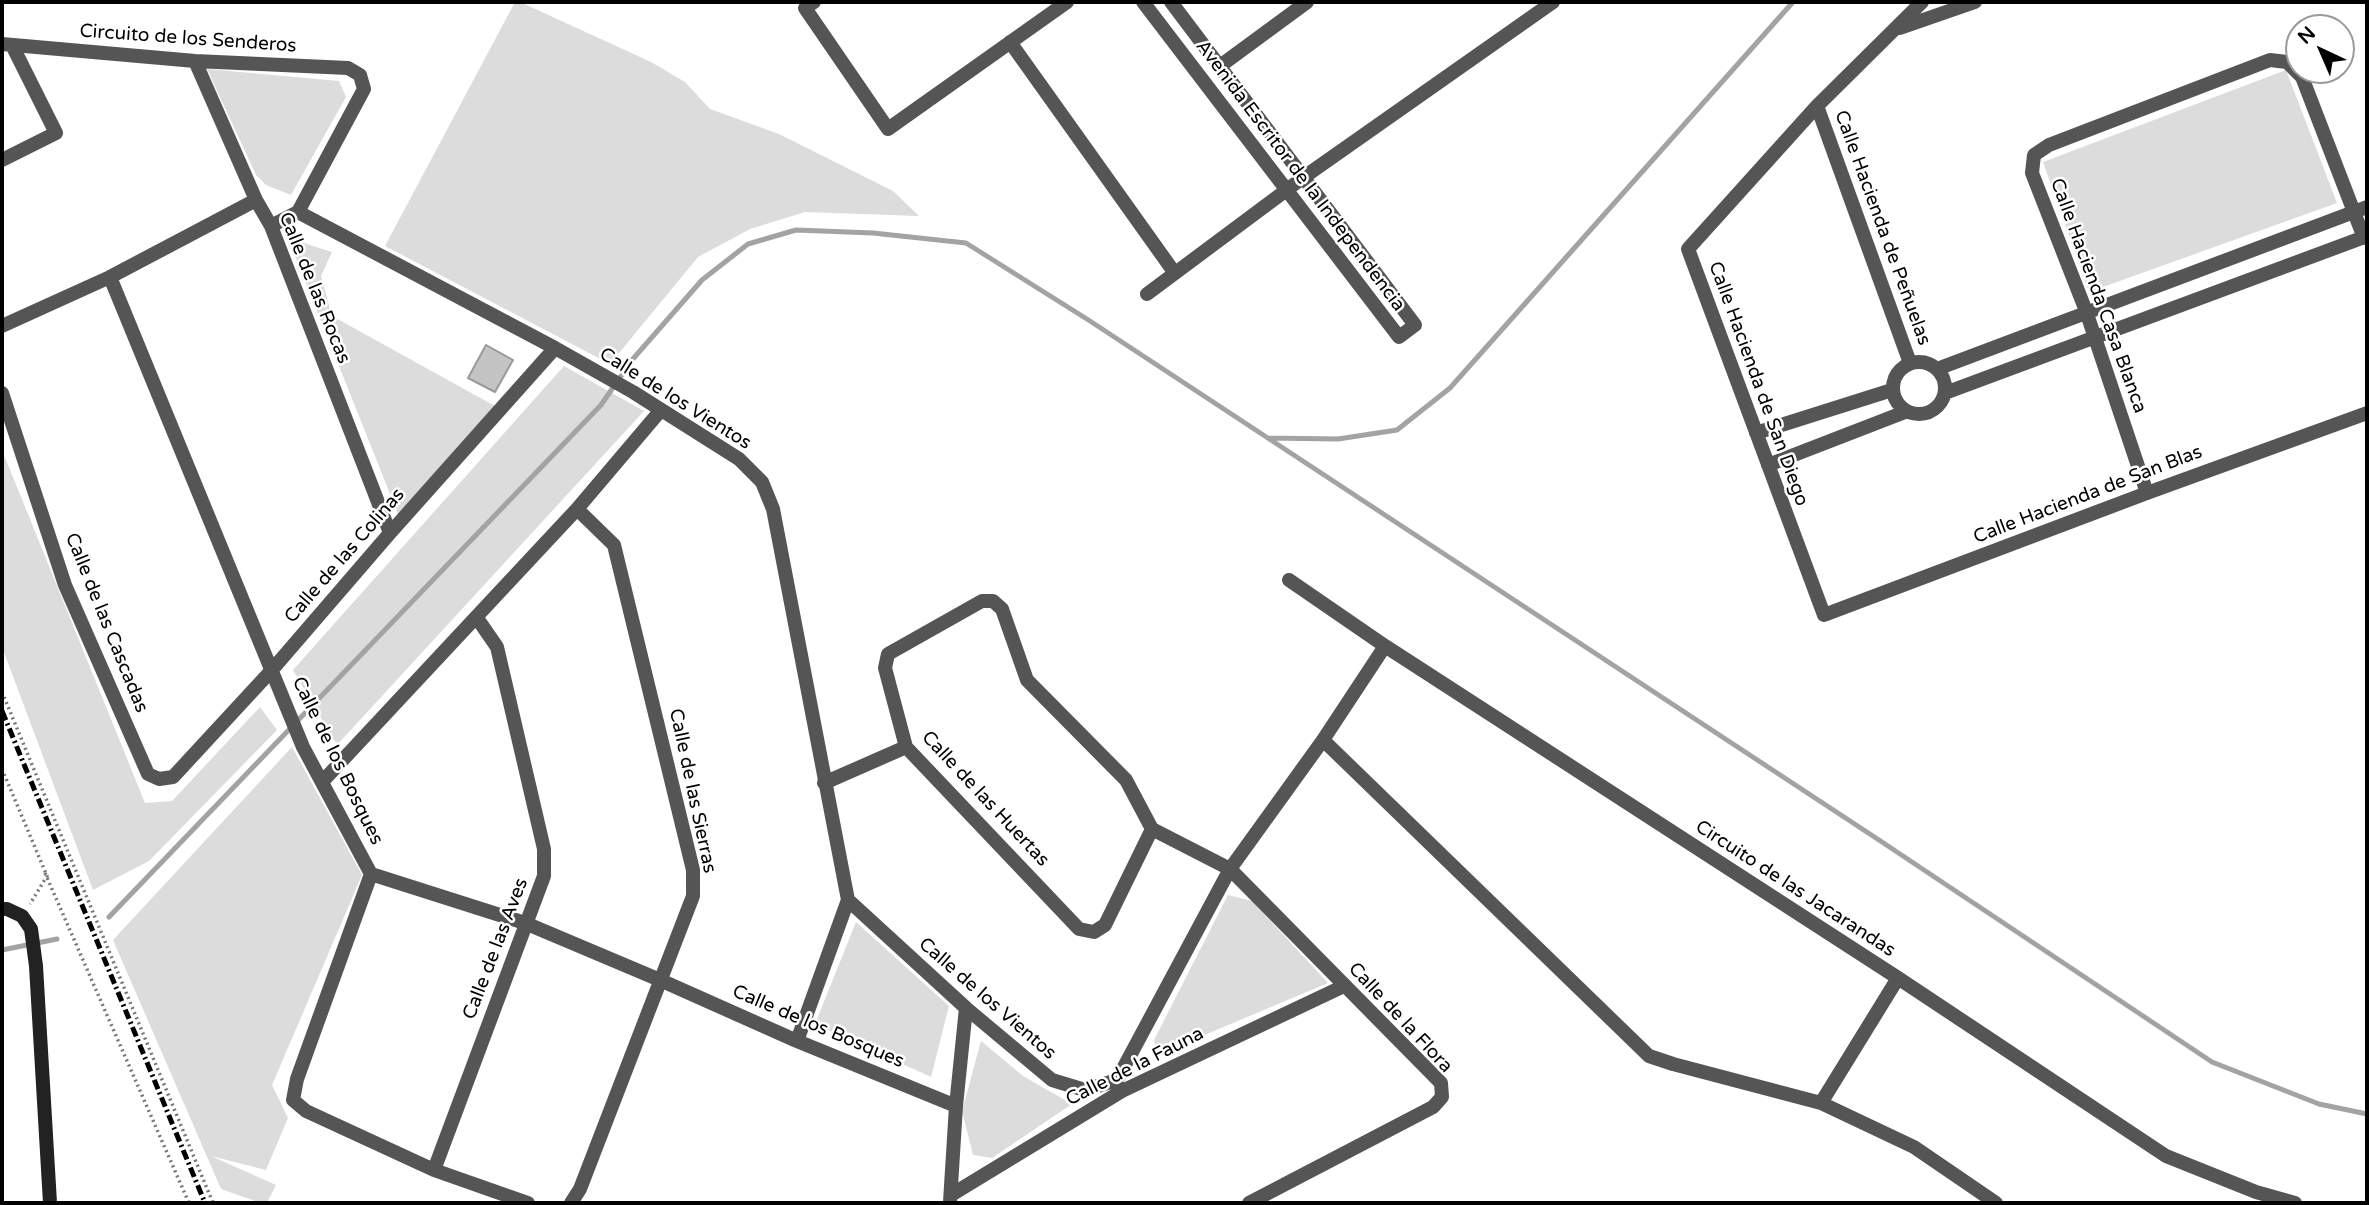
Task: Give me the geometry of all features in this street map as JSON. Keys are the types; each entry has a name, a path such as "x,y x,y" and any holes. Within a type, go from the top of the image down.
{"street":[{"path":"809,5 888,130 1067,2"},
{"name":"Avenida Escritor de la Independencia","path":"1143,2 1399,337 1415,326 1171,2"},
{"path":"1220,66 1307,2"},
{"path":"1147,294 1304,177 1553,2"},
{"name":"Calle Hacienda de San Diego","path":"1824,615 1688,249 1817,106 1922,2"},
{"path":"1896,30 1975,2"},
{"path":"1010,42 1174,272"},
{"name":"Circuito de los Senderos","path":"7,44 195,61 348,68 360,75 364,89 299,212"},
{"name":"Circuito de los Senderos","path":"2,160 56,133 7,44"},
{"name":"Calle Hacienda Casa Blanca","path":"2147,493 2095,336 2032,173 2034,155 2049,145 2270,60 2287,62 2302,77 2361,209 2366,237"},
{"name":"Calle de las Rocas","path":"195,61 256,201 271,226 390,533"},
{"name":"Calle Hacienda de Peñuelas","path":"1817,106 1910,363"},
{"path":"2,326 110,277 256,201"},
{"path":"1937,369 2361,209"},
{"path":"271,226 299,212"},
{"name":"Calle de los Vientos","path":"299,212 555,348 633,393 739,459 762,482 773,509 848,900 966,1008 1052,1080 1085,1090 1119,1086"},
{"path":"1945,393 2366,237"},
{"name":"Calle de los Bosques","path":"110,277 303,747 371,874 525,923 797,1041 956,1106"},
{"name":"Calle de las Colinas","path":"159,779 173,777 271,671 555,348"},
{"path":"1768,465 1905,412 1927,414 1939,405 1945,393 1942,376 1929,364 1910,363 1897,374 1892,390 1896,402 1905,412"},
{"path":"1756,433 1892,390"},
{"name":"Calle de las Cascadas","path":"2,393 65,585 148,774 159,779"},
{"path":"323,782 577,509 661,410"},
{"name":"Calle Hacienda de San Blas","path":"1824,615 2367,413"},
{"name":"Calle de las Sierras","path":"571,1203 580,1189 693,896 693,870 614,545 577,509"},
{"name":"Circuito de las Jacarandas","path":"1289,580 1385,646 1898,978 2166,1156 2256,1192 2295,1203"},
{"name":"Calle de las Huertas","path":"982,601 993,601 1002,609 1027,680 1126,780 1152,829 1105,925 1094,932 1079,929 906,747 886,668 888,654 982,601"},
{"name":"Calle de las Aves","path":"434,1170 544,876 544,849 497,647 477,618"},
{"path":"1119,1086 1230,869 1323,740 1385,646"},
{"path":"1323,740 1649,1056 1821,1103 1914,1147 1996,1203"},
{"path":"824,783 906,747"},
{"path":"1152,829 1230,869"},
{"name":"Calle de la Flora","path":"1230,869 1441,1083 1442,1097 1433,1107 1250,1203"},
{"path":"371,874 297,1079 293,1100 306,1111 434,1170 528,1203"},
{"path":"797,1041 848,900"},
{"path":"2,909 23,916 31,929 36,966 50,1203"},
{"path":"1821,1103 1898,978"},
{"name":"Calle de la Fauna","path":"950,1199 1119,1086 1344,985"},
{"path":"950,1199 966,1008"}],"path":[{"path":"2,692 213,1203"},
{"path":"2,769 189,1203"},
{"path":"23,916 47,876 45,873"}],"shaded area":[{"path":"515,2 651,62 685,82 710,109 779,134 893,191 919,216 805,212 750,229 698,257 610,364 385,246"},
{"path":"207,69 339,81 346,97 291,195 266,185 256,175"},
{"path":"2285,70 2285,84 2291,84 2337,203 2089,292 2043,162"},
{"path":"288,238 332,252 321,276 332,316 495,406 398,514"},
{"path":"564,366 644,411 337,745 293,670"},
{"path":"2,450 145,803 172,801 260,707 277,730 149,861 93,890 2,647"},
{"path":"292,747 362,875 272,1085 288,1118 266,1170 211,1156 276,1185 267,1203 261,1203 221,1189 113,940"},
{"path":"1228,895 1252,901 1328,983 1157,1055 1154,1040"},
{"path":"856,922 949,1006 931,1077 815,1024"},
{"path":"981,1041 1023,1076 1072,1104 992,1158 973,1155 962,1111"}],"building":[{"path":"486,345 513,360 495,392 468,378"}],"waterway":[{"path":"1268,438 1338,439 1397,430 1450,388 1793,2"},
{"path":"109,917 601,405 632,360 702,280 748,244 796,230 873,233 966,243 1090,321 2212,1062 2319,1104 2367,1114"},
{"path":"2,950 57,939"}],"railway":[{"path":"2,711 205,1203"}]}
